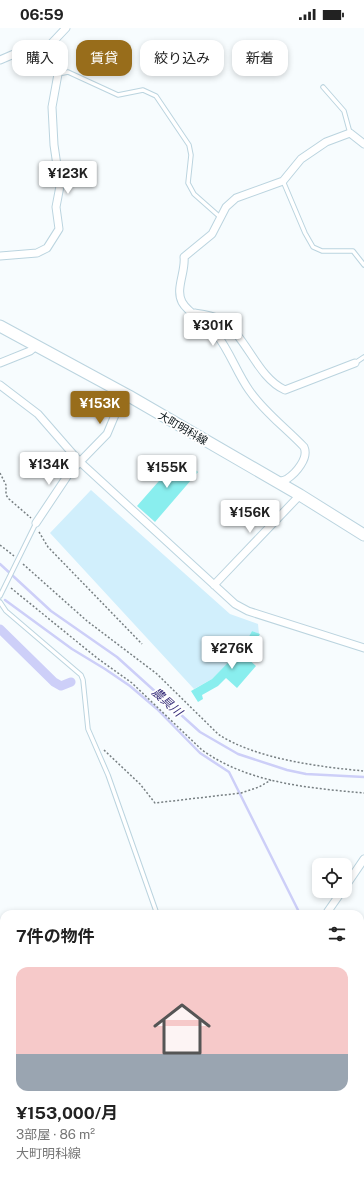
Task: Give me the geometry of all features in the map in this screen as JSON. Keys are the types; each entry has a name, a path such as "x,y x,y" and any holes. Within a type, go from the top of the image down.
{"main road":[{"name":"大町明科線","path":"0,326 129,396 300,495 364,535"}],"street":[{"path":"54,40 66,28"},
{"path":"0,60 12,55"},
{"path":"0,256 37,253 47,248 59,229 56,207 60,186 54,145 52,108 58,76"},
{"path":"276,482 286,480 304,460 306,455 304,447 251,392 218,336 203,320 191,313 182,302 180,294 185,266 184,257 212,234 226,207 236,198 282,181 301,159 326,142 350,133 364,144"},
{"path":"191,313 221,320 234,333 256,362 279,387 285,390 355,363"},
{"path":"0,363 30,351 36,346"},
{"path":"0,386 38,414 79,461 235,604 248,611 364,648"},
{"path":"36,522 79,461 107,434 115,415 129,396"},
{"path":"214,586 300,495"},
{"path":"352,877 364,860"},
{"path":"329,910 337,898"}],"lane":[{"path":"68,72 118,95 144,90 156,96 188,145 190,155 188,183 194,194 220,217"},
{"path":"323,87 344,111 350,133"},
{"path":"282,181 305,233 313,247 322,251 353,251 364,265"},
{"path":"355,363 364,357"},
{"path":"0,596 36,522"},
{"path":"0,602 6,611 81,675 84,690 86,717 94,744 108,775 156,910"}],"path":[{"path":"0,473 6,485 6,495 36,522 40,534 48,547 142,644"},
{"path":"0,545 87,621 157,674 218,734 230,742 260,753 309,764 364,771"},
{"path":"7,583 97,658 132,683 202,750 226,765 272,780 327,790 364,793"},
{"path":"94,744 122,766 155,803 241,793 259,787 272,780"}],"shaded area":[{"path":"91,490 230,614 258,624 259,634 252,631 243,647 212,679 194,689 50,533"}],"building":[{"path":"180,457 198,472 155,522 137,506"},
{"path":"252,631 260,634 246,657 256,666 237,688 226,678 218,686 202,695 203,699 198,702 191,691 212,679 243,647"}],"waterway":[{"name":"農具川","path":"0,564 51,611 117,657 200,732 238,754 287,770 306,774 364,777"},
{"path":"5,600 72,649 130,686 157,709 200,753 229,772 298,910"},
{"path":"0,629 54,682 61,686 71,682"}]}
